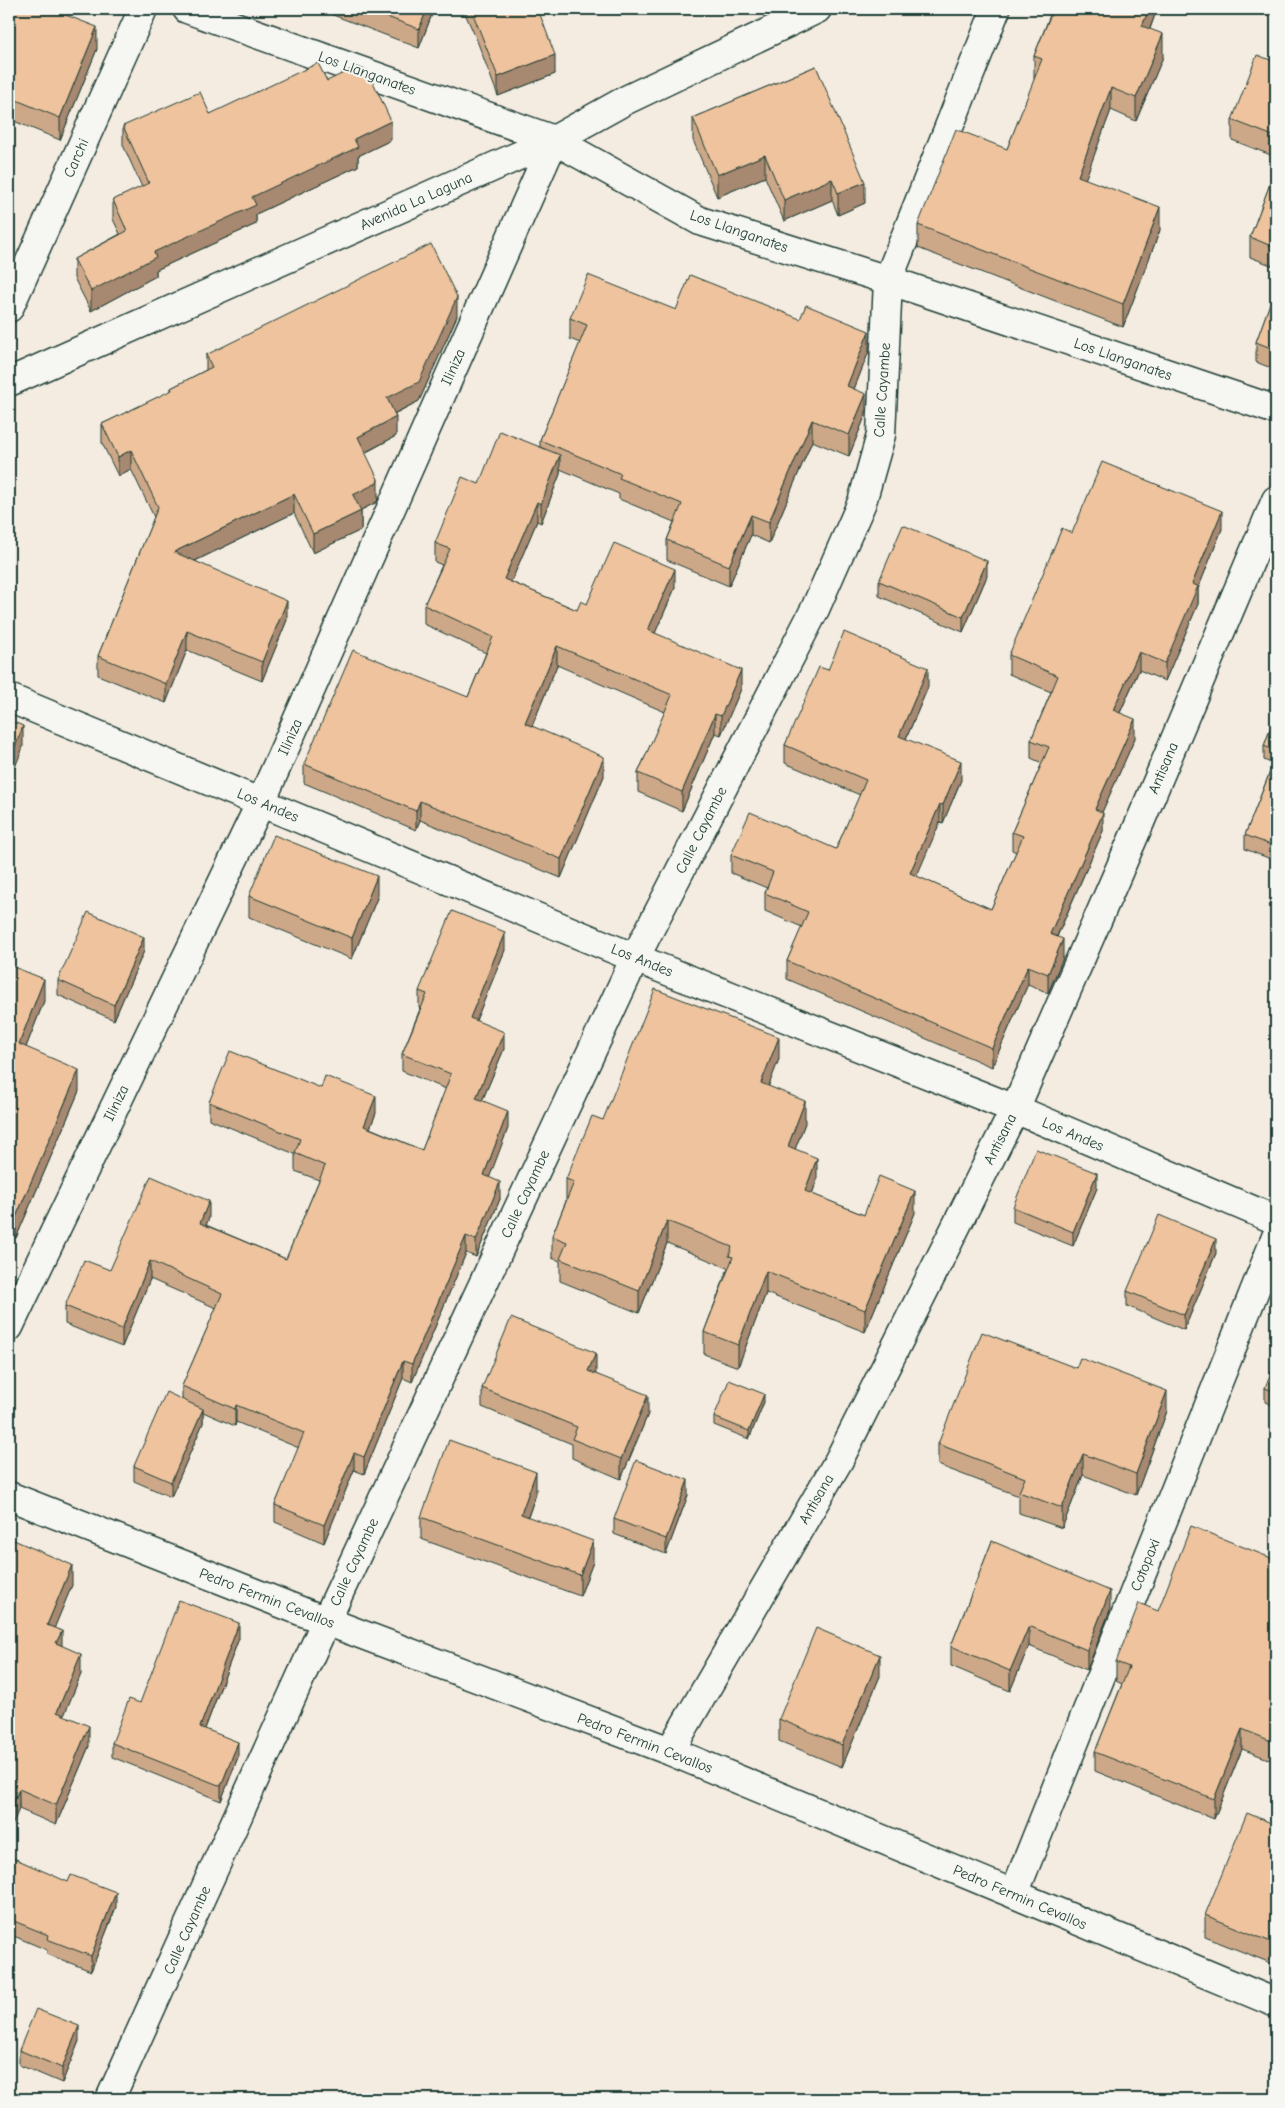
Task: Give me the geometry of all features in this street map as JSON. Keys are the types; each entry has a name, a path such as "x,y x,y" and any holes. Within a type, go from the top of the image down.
{"street":[{"name":"Carchi","path":"9,308 143,9"},
{"name":"Los Llanganates","path":"187,9 554,140 700,221 888,280 1276,410"},
{"name":"Avenida La Laguna","path":"9,382 554,140 626,100 817,9"},
{"name":"Calle Cayambe","path":"110,2099 326,1621 635,958 815,609 862,502 881,434 888,280 996,9"},
{"name":"Iliniza","path":"9,1327 261,802 554,140"},
{"name":"Antisana","path":"670,1751 839,1460 1015,1109 1141,820 1276,500"},
{"name":"Los Andes","path":"9,698 635,958 1015,1109 1276,1220"},
{"name":"Cotopaxi","path":"1014,1894 1276,1237"},
{"name":"Pedro Fermin Cevallos","path":"9,1496 326,1621 670,1751 1276,2003"}],"building":[{"path":"9,9 50,9 97,27 60,118 9,97"},
{"path":"366,9 427,9 419,29"},
{"path":"471,9 538,9 555,55 498,77"},
{"path":"1053,9 1149,9 1142,26 1163,34 1136,98 1111,88 1078,176 1160,207 1123,304 918,225 956,129 1007,149 1042,59 1034,56"},
{"path":"1257,55 1276,62 1276,137 1232,120"},
{"path":"318,63 327,81 356,67 368,71 391,121 354,139 358,147 252,197 256,205 154,252 156,257 91,291 74,259 127,231 113,200 149,183 123,126 200,92 210,114"},
{"path":"816,66 865,182 838,193 832,179 784,200 765,155 717,175 693,118"},
{"path":"1276,168 1276,248 1250,237"},
{"path":"431,244 457,297 419,382 387,398 396,417 358,437 378,479 377,483 353,495 361,511 313,534 294,494 174,552 287,601 262,662 187,631 166,684 98,656 158,507 131,450 118,457 102,424 172,390 171,388 212,367 206,355"},
{"path":"588,275 676,310 690,275 800,319 806,305 869,331 847,386 866,394 849,435 812,420 769,522 751,515 729,566 667,540 682,504 619,478 621,474 540,440 587,325 570,318"},
{"path":"1276,287 1276,350 1256,342"},
{"path":"500,431 560,455 541,504 537,502 504,579 577,610 581,601 587,604 614,543 675,569 648,630 741,670 721,716 715,714 682,792 638,773 672,695 557,646 525,723 604,757 561,859 420,801 416,811 304,764 353,650 468,697 493,637 424,605 450,549 435,543 462,477 479,484"},
{"path":"1102,462 1222,511 1192,584 1198,586 1165,663 1139,652 1113,710 1135,719 1095,809 1103,813 1050,934 1063,939 1048,974 1028,966 992,1048 787,961 808,912 765,893 773,872 731,855 750,812 836,849 866,780 785,745 819,667 828,670 844,632 928,668 899,736 961,761 943,805 940,804 910,873 991,909 1023,836 1012,832 1049,747 1031,740 1058,676 1009,655 1062,528 1072,533"},
{"path":"903,525 987,561 963,617 879,581"},
{"path":"1276,713 1276,751 1264,746"},
{"path":"9,720 23,726 9,762"},
{"path":"1276,757 1276,847 1245,835"},
{"path":"274,835 377,876 352,938 249,896"},
{"path":"452,911 505,932 470,1018 504,1032 476,1098 508,1111 484,1175 500,1182 476,1240 466,1236 412,1364 403,1361 364,1457 354,1453 324,1525 275,1505 304,1433 236,1405 235,1409 182,1386 222,1294 150,1261 122,1329 65,1306 84,1260 110,1270 151,1176 209,1201 200,1223 286,1259 325,1166 295,1153 300,1139 209,1102 230,1051 321,1088 325,1076 376,1096 364,1126 422,1150 451,1074 402,1054 427,994 419,991"},
{"path":"88,912 144,937 114,1005 58,980"},
{"path":"9,965 44,979 19,1044 79,1070 16,1217 9,1214"},
{"path":"655,989 779,1037 761,1083 805,1101 788,1146 817,1158 805,1191 864,1215 879,1176 915,1191 865,1310 766,1271 738,1345 704,1332 733,1257 729,1256 732,1247 667,1221 639,1291 560,1259 567,1242 552,1236 574,1182 566,1179 592,1116 603,1120"},
{"path":"1036,1149 1097,1173 1073,1232 1013,1207"},
{"path":"1159,1215 1216,1239 1184,1315 1127,1291"},
{"path":"511,1318 596,1353 588,1371 648,1395 621,1459 572,1439 577,1427 482,1388"},
{"path":"982,1332 1076,1368 1080,1358 1167,1391 1136,1474 1083,1454 1062,1508 1019,1492 1025,1478 938,1444"},
{"path":"1276,1360 1276,1392 1265,1388"},
{"path":"729,1380 764,1394 749,1431 714,1417"},
{"path":"166,1392 203,1409 171,1482 134,1466"},
{"path":"449,1440 536,1472 521,1514 593,1541 580,1575 421,1517"},
{"path":"636,1460 688,1480 666,1539 614,1519"},
{"path":"1191,1526 1276,1560 1276,1743 1242,1729 1214,1799 1095,1752 1129,1667 1116,1662 1139,1603 1158,1611"},
{"path":"9,1538 72,1565 47,1625 62,1631 56,1643 81,1654 57,1712 89,1726 56,1805 19,1789 9,1813"},
{"path":"992,1541 1110,1591 1087,1650 1029,1626 1010,1671 951,1646"},
{"path":"179,1600 239,1623 200,1727 238,1742 221,1786 112,1743 129,1699 140,1703"},
{"path":"816,1628 880,1655 842,1745 779,1719"},
{"path":"1247,1813 1276,1825 1276,1944 1205,1915"},
{"path":"9,1856 68,1882 71,1875 116,1892 91,1956 47,1939 48,1935 9,1919"},
{"path":"36,2009 79,2026 62,2068 19,2050"}]}
